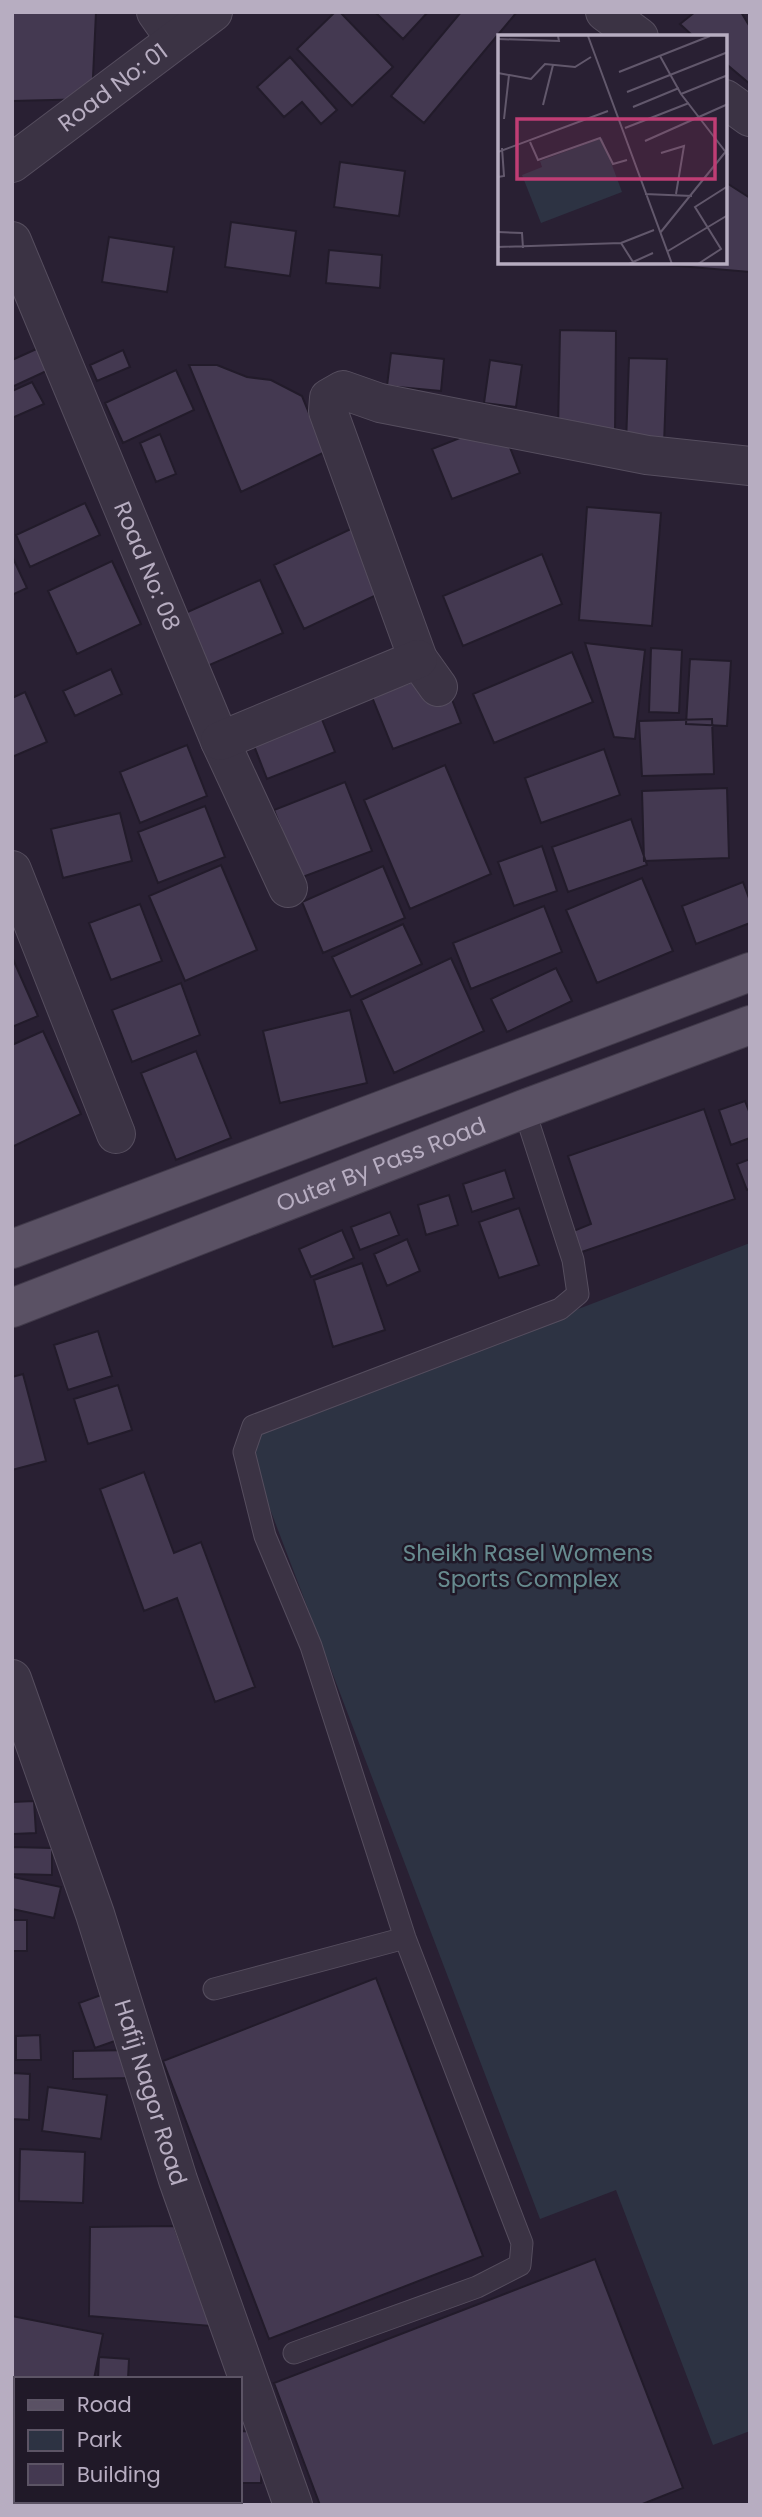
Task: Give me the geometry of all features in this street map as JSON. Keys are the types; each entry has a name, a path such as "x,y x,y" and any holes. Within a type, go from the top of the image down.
{"main road":[{"path":"12,1249 750,972"},
{"name":"Outer By Pass Road","path":"12,1308 524,1109 750,1026"}],"street":[{"name":"Road No: 01","path":"12,163 165,26 213,12"},
{"path":"605,12 636,35"},
{"path":"727,100 750,117"},
{"name":"Road No: 08","path":"12,241 220,741 288,888"},
{"path":"220,741 428,673 328,411 329,398 337,392 343,390 380,403 648,455 750,466"},
{"path":"12,870 116,1134"},
{"name":"Hafij Nagor Road","path":"12,1679 95,1914 178,2180 293,2505"}],"lane":[{"path":"294,2353 477,2287 520,2265 522,2243 405,1938 311,1646 265,1536 244,1452 253,1426 560,1309 578,1294 573,1260 524,1109"},
{"path":"214,1989 405,1938"}],"green space":[{"name":"Sheikh Rasel Womens Sports Complex","path":"750,1243 750,2431 713,2445 616,2190 540,2219 243,1438"}],"building":[{"path":"12,12 96,12 92,99 12,101"},
{"path":"335,12 340,12 393,67 352,106 297,49"},
{"path":"375,12 428,12 403,39"},
{"path":"461,12 517,12 424,123 391,96"},
{"path":"695,12 741,12 750,27 750,84 727,65 727,35 692,35 680,24"},
{"path":"290,57 337,110 321,124 302,102 284,117 257,87"},
{"path":"340,162 405,171 399,216 334,207"},
{"path":"727,183 750,198 750,272 655,264 727,264"},
{"path":"231,222 296,231 290,276 225,267"},
{"path":"109,237 174,247 167,292 102,282"},
{"path":"329,250 382,255 380,288 326,283"},
{"path":"560,330 616,331 615,433 558,431"},
{"path":"43,346 55,367 12,387 12,360"},
{"path":"123,350 130,367 97,381 90,365"},
{"path":"391,353 444,359 441,391 387,386"},
{"path":"629,358 667,359 664,445 626,444"},
{"path":"490,360 522,365 516,407 484,403"},
{"path":"189,365 217,365 247,377 271,380 302,396 325,452 241,492"},
{"path":"176,370 194,410 123,443 105,403"},
{"path":"32,382 44,404 12,418 12,391"},
{"path":"500,422 520,473 452,499 432,449"},
{"path":"160,434 176,474 156,482 140,443"},
{"path":"85,503 100,535 30,567 16,535"},
{"path":"587,507 661,513 652,626 579,620"},
{"path":"355,527 385,591 304,629 274,565"},
{"path":"542,554 562,604 463,646 443,596"},
{"path":"12,556 27,588 12,595"},
{"path":"112,561 141,624 77,654 48,591"},
{"path":"260,580 283,633 205,667 183,614"},
{"path":"585,643 645,650 635,739 614,737"},
{"path":"651,648 682,650 679,713 649,712"},
{"path":"572,652 593,702 494,743 473,694"},
{"path":"690,659 731,661 727,726 686,724"},
{"path":"111,669 122,694 75,716 63,691"},
{"path":"441,671 461,723 393,749 372,697"},
{"path":"25,692 47,742 12,757 12,698"},
{"path":"315,702 335,752 267,779 247,728"},
{"path":"712,719 714,774 642,776 639,721"},
{"path":"187,745 207,796 140,823 120,772"},
{"path":"604,749 620,795 541,823 525,778"},
{"path":"445,765 491,874 410,909 364,800"},
{"path":"345,782 372,851 300,878 274,810"},
{"path":"727,788 729,858 644,861 642,791"},
{"path":"205,806 225,857 158,883 138,832"},
{"path":"120,813 132,861 63,878 51,829"},
{"path":"631,819 647,865 568,892 552,847"},
{"path":"542,846 557,891 514,906 498,862"},
{"path":"221,865 257,950 185,981 149,896"},
{"path":"383,866 405,918 323,953 302,902"},
{"path":"642,878 673,951 597,983 566,910"},
{"path":"743,882 750,901 750,923 696,944 682,906"},
{"path":"140,904 162,961 111,980 89,923"},
{"path":"544,906 562,952 471,989 453,943"},
{"path":"403,924 422,964 351,997 332,957"},
{"path":"12,957 38,1016 12,1027"},
{"path":"451,958 484,1031 394,1073 361,1000"},
{"path":"556,968 572,1001 507,1032 491,999"},
{"path":"181,983 200,1035 132,1062 112,1010"},
{"path":"350,1010 367,1083 280,1103 263,1031"},
{"path":"43,1031 81,1114 12,1147 12,1045"},
{"path":"196,1051 231,1138 176,1160 141,1073"},
{"path":"745,1101 750,1114 750,1138 731,1145 719,1110"},
{"path":"704,1109 735,1199 579,1253 571,1232 591,1224 568,1156"},
{"path":"750,1159 750,1189 747,1190 737,1164"},
{"path":"505,1170 514,1198 472,1212 463,1184"},
{"path":"449,1195 458,1225 426,1235 418,1205"},
{"path":"519,1208 539,1265 499,1278 479,1222"},
{"path":"390,1212 399,1235 360,1250 351,1227"},
{"path":"342,1230 354,1258 311,1277 299,1249"},
{"path":"407,1239 420,1271 387,1286 374,1254"},
{"path":"362,1263 385,1330 333,1347 314,1280"},
{"path":"98,1331 112,1376 68,1390 54,1345"},
{"path":"23,1374 46,1461 12,1470 12,1377"},
{"path":"118,1385 132,1430 88,1444 74,1399"},
{"path":"144,1472 174,1553 201,1542 255,1687 215,1702 177,1598 144,1611 100,1489"},
{"path":"34,1801 36,1833 13,1834 12,1802"},
{"path":"12,1847 52,1848 52,1875 12,1874"},
{"path":"13,1877 61,1887 54,1918 12,1909"},
{"path":"12,1920 27,1920 27,1951 12,1951"},
{"path":"376,1978 483,2256 269,2339 163,2061"},
{"path":"112,1991 129,2036 95,2048 79,2003"},
{"path":"40,2035 41,2060 16,2060 16,2036"},
{"path":"133,2050 134,2078 73,2079 73,2051"},
{"path":"12,2073 30,2074 29,2120 12,2119"},
{"path":"48,2087 107,2095 101,2139 42,2131"},
{"path":"20,2149 85,2152 83,2203 19,2201"},
{"path":"174,2226 211,2326 89,2316 90,2227"},
{"path":"595,2259 683,2488 640,2505 320,2505 274,2383"},
{"path":"12,2316 103,2334 94,2377 14,2377 12,2424"},
{"path":"99,2357 129,2359 128,2377 98,2377"},
{"path":"242,2431 263,2432 261,2483 242,2483"},
{"path":"41,2503 144,2505 41,2505"}]}
